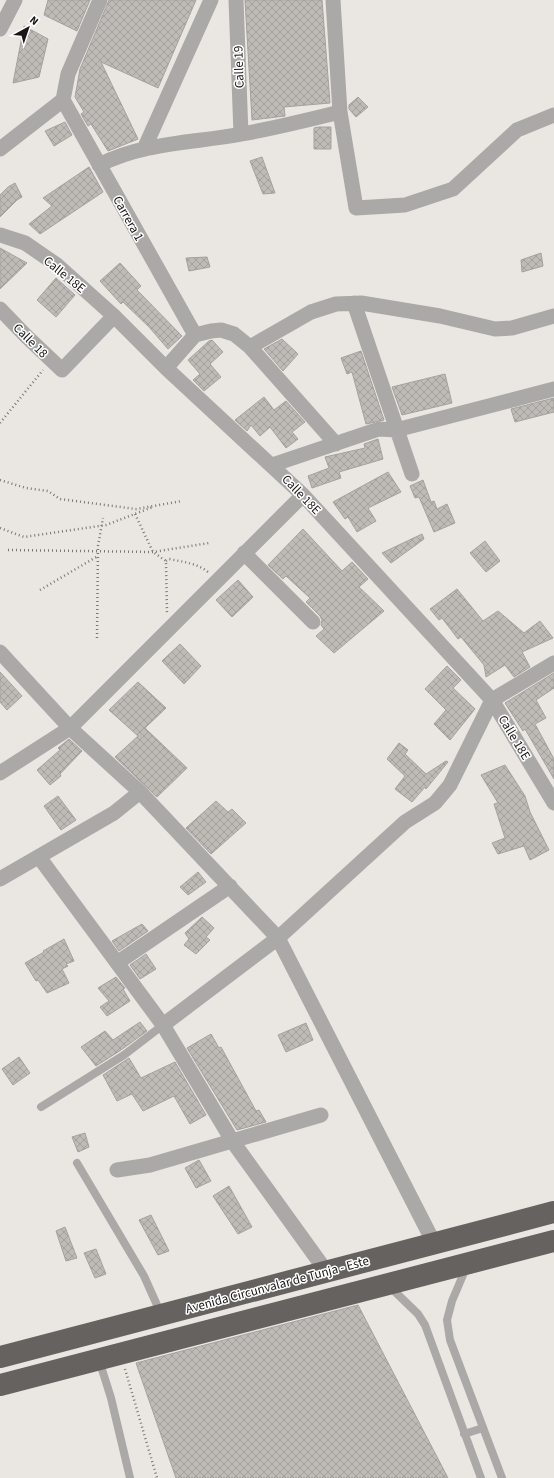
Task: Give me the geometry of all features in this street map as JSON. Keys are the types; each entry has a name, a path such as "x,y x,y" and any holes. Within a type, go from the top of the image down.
{"highway":[{"name":"Avenida Circunvalar de Tunja - Este","path":"0,1357 554,1212"},
{"name":"Avenida Circunvalar de Tunja - Este","path":"0,1384 554,1241"}],"street":[{"path":"0,29 15,0"},
{"path":"0,149 63,100 68,74 100,0"},
{"path":"144,149 211,0"},
{"name":"Calle 19","path":"236,0 241,134"},
{"path":"333,0 340,112 356,208 405,205 453,189 517,130 554,115"},
{"name":"Carrera 1","path":"63,100 195,335"},
{"path":"99,165 114,157 144,149 241,134 340,112"},
{"name":"Calle 18E","path":"0,235 24,243 57,265 114,316 166,368 303,495 492,700 554,803"},
{"path":"250,348 311,312 336,304 354,303 440,316 495,329 512,328 554,316"},
{"path":"354,303 412,474"},
{"name":"Calle 18","path":"0,309 57,365"},
{"path":"57,365 114,316"},
{"path":"166,368 195,335 221,330 234,334 250,348 336,444"},
{"path":"272,465 379,429 396,430 554,389"},
{"path":"0,773 70,728 303,495"},
{"path":"244,553 313,622"},
{"path":"0,652 70,728 140,792 278,938 434,1243"},
{"path":"163,1025 278,938 405,822 435,803 450,785 492,700 554,663"},
{"path":"0,878 114,813 140,792"},
{"path":"39,857 163,1025 233,1142 326,1271"},
{"path":"117,963 230,886"},
{"path":"117,1170 150,1165 233,1142 321,1115"}],"lane":[{"path":"42,1107 124,1055 163,1025"},
{"path":"77,1163 144,1276 162,1314"},
{"path":"467,1263 452,1301 447,1320 450,1340 502,1478"},
{"path":"386,1284 418,1314 424,1325 481,1478"},
{"path":"98,1359 111,1398 130,1478"},
{"path":"464,1434 484,1428"}],"path":[{"path":"0,423 57,365"},
{"path":"0,480 26,488 48,491 60,499 136,509 182,501"},
{"path":"0,528 24,536 102,525 159,505"},
{"path":"135,514 153,552 166,561"},
{"path":"97,638 98,551 103,518"},
{"path":"8,550 153,552 208,543"},
{"path":"40,590 98,556"},
{"path":"166,561 170,559 201,566 218,579"},
{"path":"166,561 167,613 171,626"},
{"path":"121,1353 156,1478"}],"building":[{"path":"48,0 90,0 77,31 44,15"},
{"path":"109,0 196,0 158,88 101,62 138,139 108,151 91,124 88,126 81,114 84,112 75,97 80,69"},
{"path":"245,0 322,0 330,103 284,107 285,116 252,120"},
{"path":"24,26 48,39 39,77 13,83"},
{"path":"358,97 368,107 356,117 349,109 349,105"},
{"path":"65,122 72,135 54,146 45,131"},
{"path":"331,127 331,149 314,149 314,128"},
{"path":"262,157 275,193 263,194 250,161"},
{"path":"89,167 103,192 40,234 29,224 52,206 43,198"},
{"path":"15,183 22,197 0,217 0,195 8,187"},
{"path":"0,248 27,263 0,289"},
{"path":"541,253 543,266 522,272 521,260"},
{"path":"207,257 210,267 189,271 186,258"},
{"path":"120,263 141,286 137,290 182,336 168,349 149,327 123,302 121,304 100,281"},
{"path":"56,278 75,295 56,317 37,300"},
{"path":"282,339 298,354 283,371 264,349"},
{"path":"212,340 223,352 210,364 221,377 204,391 193,380 200,374 188,360"},
{"path":"361,351 384,420 366,424 352,372 347,374 341,358"},
{"path":"445,374 452,403 402,415 392,387"},
{"path":"264,397 274,410 286,401 305,422 292,432 298,439 286,448 270,427 260,436 251,425 247,431 235,420"},
{"path":"554,398 554,412 515,422 511,409"},
{"path":"378,439 383,459 339,472 341,478 312,488 308,476 329,468 325,457 365,448 364,444"},
{"path":"388,472 401,492 368,508 376,521 357,532 348,517 345,519 333,502"},
{"path":"423,480 431,502 434,501 437,509 447,504 455,523 434,532 419,497 415,498 410,486"},
{"path":"303,529 342,571 352,562 368,579 359,587 384,611 334,653 316,636 324,629 321,625 322,620 320,616 306,602 310,598 286,576 283,579 268,565"},
{"path":"422,534 424,539 391,563 382,553"},
{"path":"485,541 500,561 486,572 470,553"},
{"path":"238,580 253,597 232,617 216,600"},
{"path":"457,589 483,621 498,611 524,633 540,621 553,638 522,652 530,667 514,677 505,665 486,677 484,665 461,637 458,639 442,618 439,620 430,609"},
{"path":"180,644 201,666 184,684 162,661"},
{"path":"447,666 461,680 453,688 475,709 450,740 434,724 446,710 425,689"},
{"path":"0,672 22,696 7,710 0,702"},
{"path":"554,673 554,688 536,700 546,718 535,724 554,759 554,779 525,729 523,731 505,703"},
{"path":"138,682 166,708 145,728 187,768 157,797 115,757 138,736 109,710"},
{"path":"69,739 82,751 60,774 61,776 50,785 37,770 60,750 58,748"},
{"path":"399,743 408,750 405,754 426,774 446,761 448,762 426,789 425,787 412,802 395,789 405,776 387,759"},
{"path":"505,765 525,796 530,812 549,850 530,860 524,846 498,854 492,843 505,838 494,804 498,803 481,775"},
{"path":"58,796 76,820 61,830 44,806"},
{"path":"216,801 228,812 232,809 246,823 211,854 186,828"},
{"path":"198,872 206,882 188,895 180,887"},
{"path":"202,917 214,928 206,937 210,940 196,954 184,945 189,939 185,933"},
{"path":"142,924 148,931 119,951 112,941"},
{"path":"64,939 74,961 66,964 68,966 62,969 69,983 47,993 38,980 36,981 25,963"},
{"path":"146,954 156,969 140,979 130,965"},
{"path":"116,977 125,988 123,989 130,1001 107,1016 100,1007 109,1001 98,988"},
{"path":"140,1022 147,1031 96,1066 81,1047 105,1031 113,1040"},
{"path":"306,1023 313,1040 286,1052 278,1035"},
{"path":"211,1034 219,1048 221,1047 256,1111 259,1110 266,1122 237,1130 187,1048"},
{"path":"19,1057 30,1073 13,1085 2,1069"},
{"path":"129,1058 141,1078 175,1062 206,1115 190,1124 174,1096 143,1111 132,1094 117,1101 103,1075"},
{"path":"85,1133 89,1147 78,1152 72,1137"},
{"path":"199,1160 211,1181 196,1188 185,1168"},
{"path":"229,1186 252,1227 238,1234 213,1196"},
{"path":"151,1215 169,1251 158,1255 139,1220"},
{"path":"65,1227 77,1258 66,1261 56,1231"},
{"path":"96,1249 106,1274 95,1278 84,1253"},
{"path":"358,1305 448,1478 176,1478 136,1363"}]}
